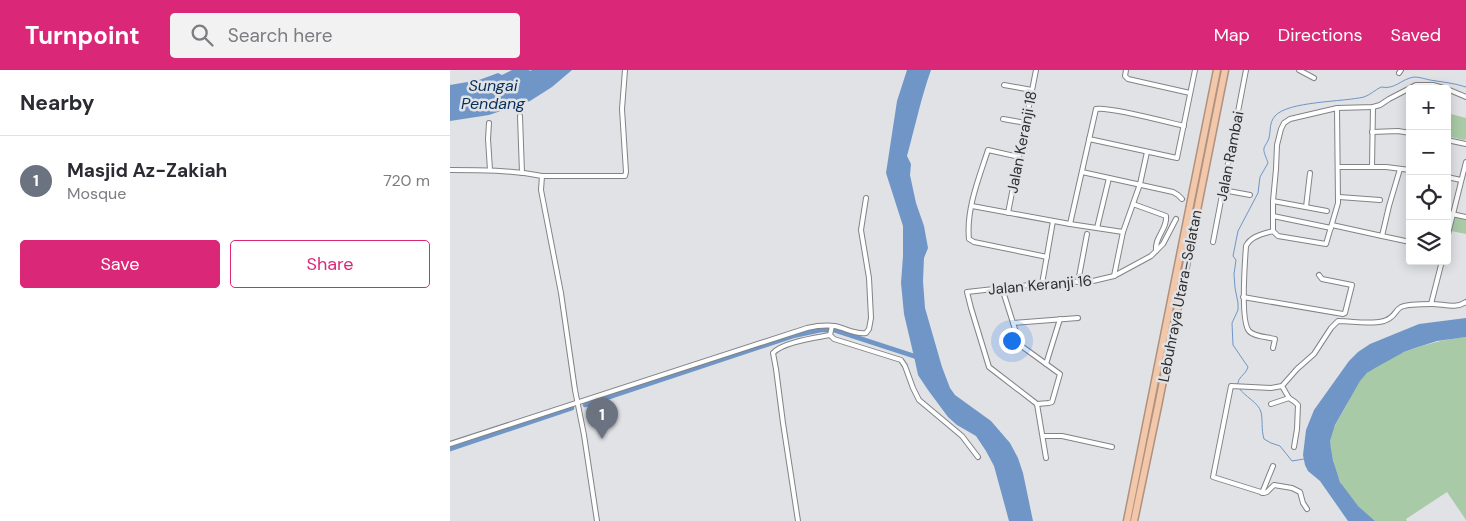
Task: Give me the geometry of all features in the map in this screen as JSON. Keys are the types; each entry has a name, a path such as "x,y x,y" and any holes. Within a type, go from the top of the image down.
{"highway":[{"name":"Lebuhraya Utara–Selatan","path":"1127,521 1217,70"},
{"name":"Lebuhraya Utara–Selatan","path":"1134,521 1225,70"}],"street":[{"path":"450,170 490,170 542,176 625,176 622,109 625,70"},
{"name":"Jalan Keranji 18","path":"1008,213 1036,70"},
{"path":"1090,139 1174,158 1177,157 1195,70"},
{"name":"Jalan Rambai","path":"1213,242 1246,70"},
{"path":"1298,70 1314,78"},
{"path":"1126,72 1128,79 1190,93"},
{"path":"1004,85 1032,90"},
{"path":"1416,85 1433,85"},
{"path":"1337,108 1339,197 1326,244 1278,236 1273,231 1273,200 1277,145 1284,123 1290,119 1337,108 1373,107 1406,90"},
{"path":"1451,91 1466,97"},
{"path":"1372,167 1373,107"},
{"path":"1070,224 1096,109 1100,108 1184,126"},
{"path":"520,116 522,173"},
{"path":"1003,119 1026,123"},
{"path":"489,123 490,170"},
{"path":"1372,132 1406,132"},
{"path":"1451,141 1466,144"},
{"path":"1019,157 988,150 975,190 969,224 969,237 974,242 1046,256"},
{"path":"1114,276 1124,232 1140,184 1147,152"},
{"path":"1451,222 1466,162"},
{"path":"1338,167 1406,169"},
{"path":"1382,236 1400,168"},
{"path":"1082,172 1173,192 1182,199"},
{"path":"1306,207 1310,173"},
{"path":"542,176 541,190 562,298 597,521"},
{"path":"1097,228 1109,178"},
{"path":"1451,178 1461,180"},
{"path":"1223,190 1250,195"},
{"path":"1339,197 1380,200"},
{"path":"450,444 807,328 818,326 831,331 864,334 868,331 870,325 869,278 861,230 866,198"},
{"path":"1273,200 1327,211"},
{"path":"1133,204 1166,216 1166,221 1156,244 1156,251"},
{"path":"972,206 1124,232"},
{"path":"1453,214 1466,217"},
{"path":"1273,216 1406,241"},
{"path":"1156,251 1176,219"},
{"path":"1042,284 1053,221"},
{"path":"1273,231 1252,238 1246,246 1243,297 1247,328 1252,334 1275,339 1273,348"},
{"path":"1078,282 1087,234"},
{"name":"Jalan Keranji 16","path":"1037,404 989,366 967,292 1093,281 1114,276 1151,256 1156,251"},
{"path":"1431,304 1441,265"},
{"path":"1243,297 1343,314 1347,311 1352,284 1322,279 1319,275"},
{"path":"1002,288 1020,345 1060,374 1052,402 1037,404 1046,458"},
{"path":"1306,509 1301,494 1296,489 1277,485 1267,492 1262,492 1213,476 1232,385 1271,388 1282,386 1297,368 1314,354 1336,322 1378,322 1391,318 1401,307 1431,304 1451,306 1466,302"},
{"path":"1013,323 1078,318"},
{"path":"1046,364 1060,319"},
{"path":"831,331 832,338 836,340 901,360 919,400 962,436 978,457"},
{"path":"798,521 776,368 772,354 774,351 795,342 831,331"},
{"path":"1282,386 1298,408 1294,447"},
{"path":"1272,404 1289,398"},
{"path":"1043,436 1062,436 1112,447"},
{"path":"1262,492 1273,466"}],"green space":[{"path":"1451,114 1466,118 1466,139 1451,137"},
{"path":"1454,217 1466,220 1466,234 1451,231"},
{"path":"1466,337 1466,520 1447,492 1406,519 1407,521 1375,521 1351,498 1339,479 1330,444 1336,423 1360,381 1376,367 1400,354 1427,344"}],"water":[{"name":"Sungai Pendang","path":"512,70 572,70 552,87 530,101 489,115 450,121 450,85 479,80 498,73 502,75"},
{"path":"907,70 931,70 907,156 911,164 910,175 928,248 924,258 925,308 950,388 955,395 991,421 1010,443 1018,458 1033,521 1009,521 994,466 986,451 976,436 957,425 948,417 918,375 904,314 901,283 903,226 886,173 897,101"},
{"path":"1466,318 1466,337 1437,341 1404,352 1367,373 1360,381 1335,425 1330,441 1333,460 1340,482 1358,506 1375,521 1348,521 1320,481 1308,471 1305,465 1303,455 1306,430 1314,410 1349,361 1370,344 1419,324"}],"waterway":[{"path":"1238,385 1239,380 1248,367 1233,345 1232,323 1238,310 1234,274 1236,260 1233,256 1238,231 1258,193 1260,177 1268,163 1264,148 1269,139 1271,124 1275,116 1291,107 1364,97 1381,87 1394,86 1414,77 1466,87"},
{"path":"585,405 793,336 821,330 834,330 920,358"},
{"path":"1239,388 1254,402 1261,412 1264,439 1280,446 1292,461 1304,459"},
{"path":"450,449 572,408"}],"place":[{"name":"Masjid Az-Zakiah","path":"602,439"}]}
